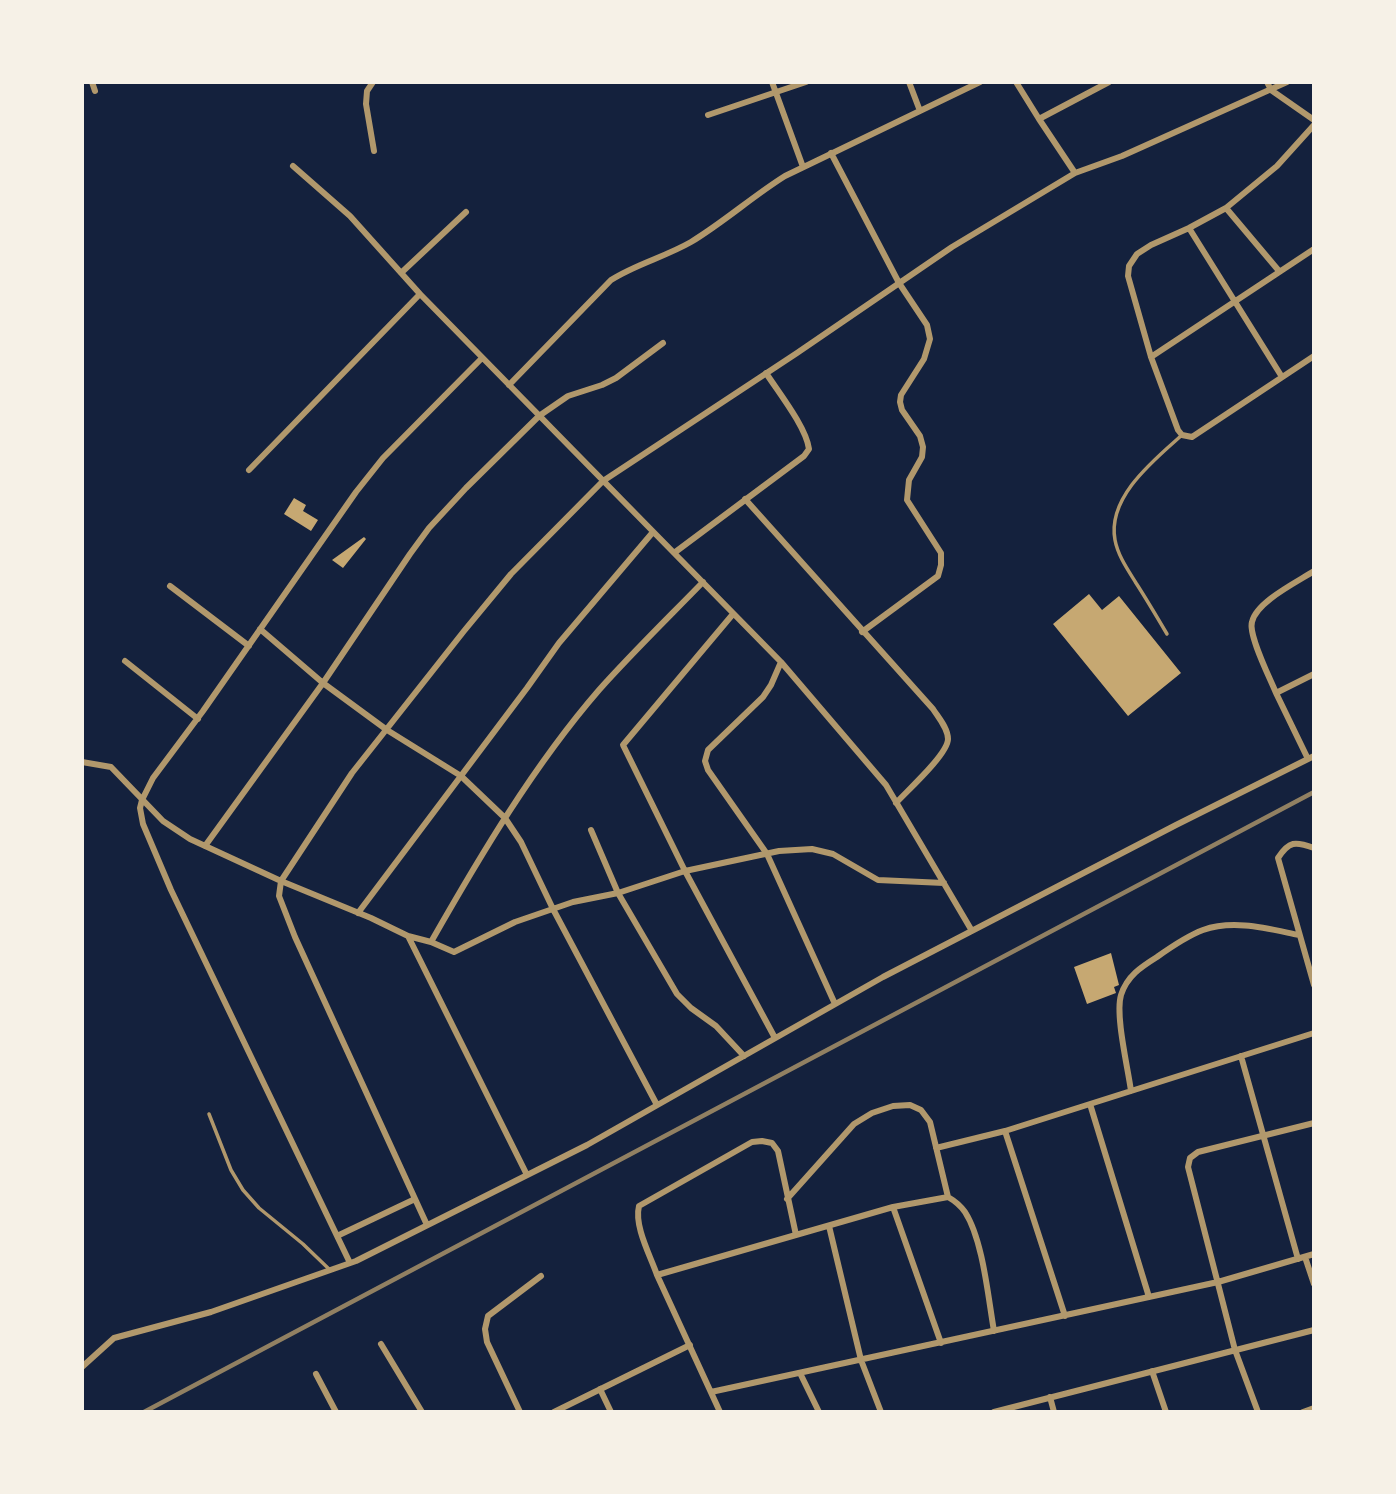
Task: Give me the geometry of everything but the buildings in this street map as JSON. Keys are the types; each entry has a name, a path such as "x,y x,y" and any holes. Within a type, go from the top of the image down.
{"street":[{"path":"92,82 95,91"},
{"path":"373,82 367,92 366,104 374,151"},
{"path":"772,82 803,167"},
{"path":"708,115 806,82"},
{"path":"909,82 920,111"},
{"path":"509,385 611,280 712,229 762,191 803,167 980,82"},
{"path":"1016,82 1075,173"},
{"path":"1039,119 1109,82"},
{"path":"1267,82 1271,90 1314,123 1277,166 1226,208 1137,254 1129,266 1128,276 1151,357 1182,435 1192,437 1314,356"},
{"path":"427,1225 279,896 281,881 352,773 512,574 603,481 952,247 1075,173 1122,156 1287,82"},
{"path":"831,153 899,284 927,325 930,339 924,359 901,395 902,410 920,436 923,447 922,457 909,480 907,500 941,554 941,565 937,576 862,632"},
{"path":"293,166 351,216 420,294 781,662 886,785 972,931"},
{"path":"1226,208 1279,271"},
{"path":"401,273 466,212"},
{"path":"1189,228 1282,377"},
{"path":"1151,357 1314,249"},
{"path":"249,470 420,294"},
{"path":"205,846 323,683 429,528 539,416 568,396 616,378 663,343"},
{"path":"350,1263 171,890 143,824 140,808 153,778 198,719 325,536 383,458 482,358"},
{"path":"674,553 804,456 809,449 803,431 766,373"},
{"path":"745,499 933,709 943,725 948,738 944,752 896,803"},
{"path":"358,912 559,643 653,532"},
{"path":"82,1367 114,1338 211,1312 350,1263 427,1225 587,1145 883,977 1311,757 1276,693 1251,624 1256,611 1314,571"},
{"path":"430,942 505,818 560,739 600,690 703,582"},
{"path":"170,586 249,646"},
{"path":"733,614 623,745 685,871 775,1038"},
{"path":"260,629 323,683 387,730 461,776 505,818 521,842 657,1105"},
{"path":"125,661 198,719"},
{"path":"781,662 763,696 708,750 705,761 708,770 767,854 835,1004"},
{"path":"1276,693 1314,674"},
{"path":"83,762 111,767 163,821 190,839 408,936 454,951 515,922 573,902 618,893 685,871 779,851 812,849 833,854 878,880 944,883"},
{"path":"591,830 618,893 677,994 716,1026 744,1056"},
{"path":"1314,848 1298,842 1288,845 1278,858 1314,985"},
{"path":"1132,1091 1118,1011 1120,996 1128,978 1176,944 1204,930 1231,925 1255,926 1299,935"},
{"path":"408,936 527,1175"},
{"path":"936,1148 1005,1131 1314,1032"},
{"path":"1241,1056 1302,1258 1314,1284"},
{"path":"1090,1104 1149,1297"},
{"path":"787,1199 854,1124 872,1113 894,1106 910,1105 921,1110 930,1122 948,1197"},
{"path":"1258,1412 1235,1350 1188,1167 1190,1158 1198,1152 1314,1123"},
{"path":"1005,1131 1066,1316"},
{"path":"720,1412 657,1275 639,1223 639,1206 752,1142 762,1141 772,1143 778,1151 796,1235"},
{"path":"657,1275 893,1207 948,1197 957,1202 973,1229 994,1331"},
{"path":"337,1236 415,1199"},
{"path":"893,1207 940,1343"},
{"path":"829,1226 862,1360 881,1412"},
{"path":"711,1392 1219,1282 1314,1254"},
{"path":"520,1412 487,1342 485,1329 488,1316 541,1276"},
{"path":"993,1412 1314,1330"},
{"path":"381,1344 422,1412"},
{"path":"554,1412 690,1345"},
{"path":"1152,1371 1166,1412"},
{"path":"800,1373 819,1412"},
{"path":"316,1374 336,1412"},
{"path":"600,1389 611,1412"},
{"path":"1050,1397 1054,1412"},
{"path":"1303,1412 1314,1408"}],"lane":[{"path":"1167,634 1122,559 1115,540 1114,523 1122,500 1136,479 1182,435"},
{"path":"209,1114 231,1170 243,1190 259,1208 330,1270"}],"railway":[{"path":"144,1412 1314,792"}]}
